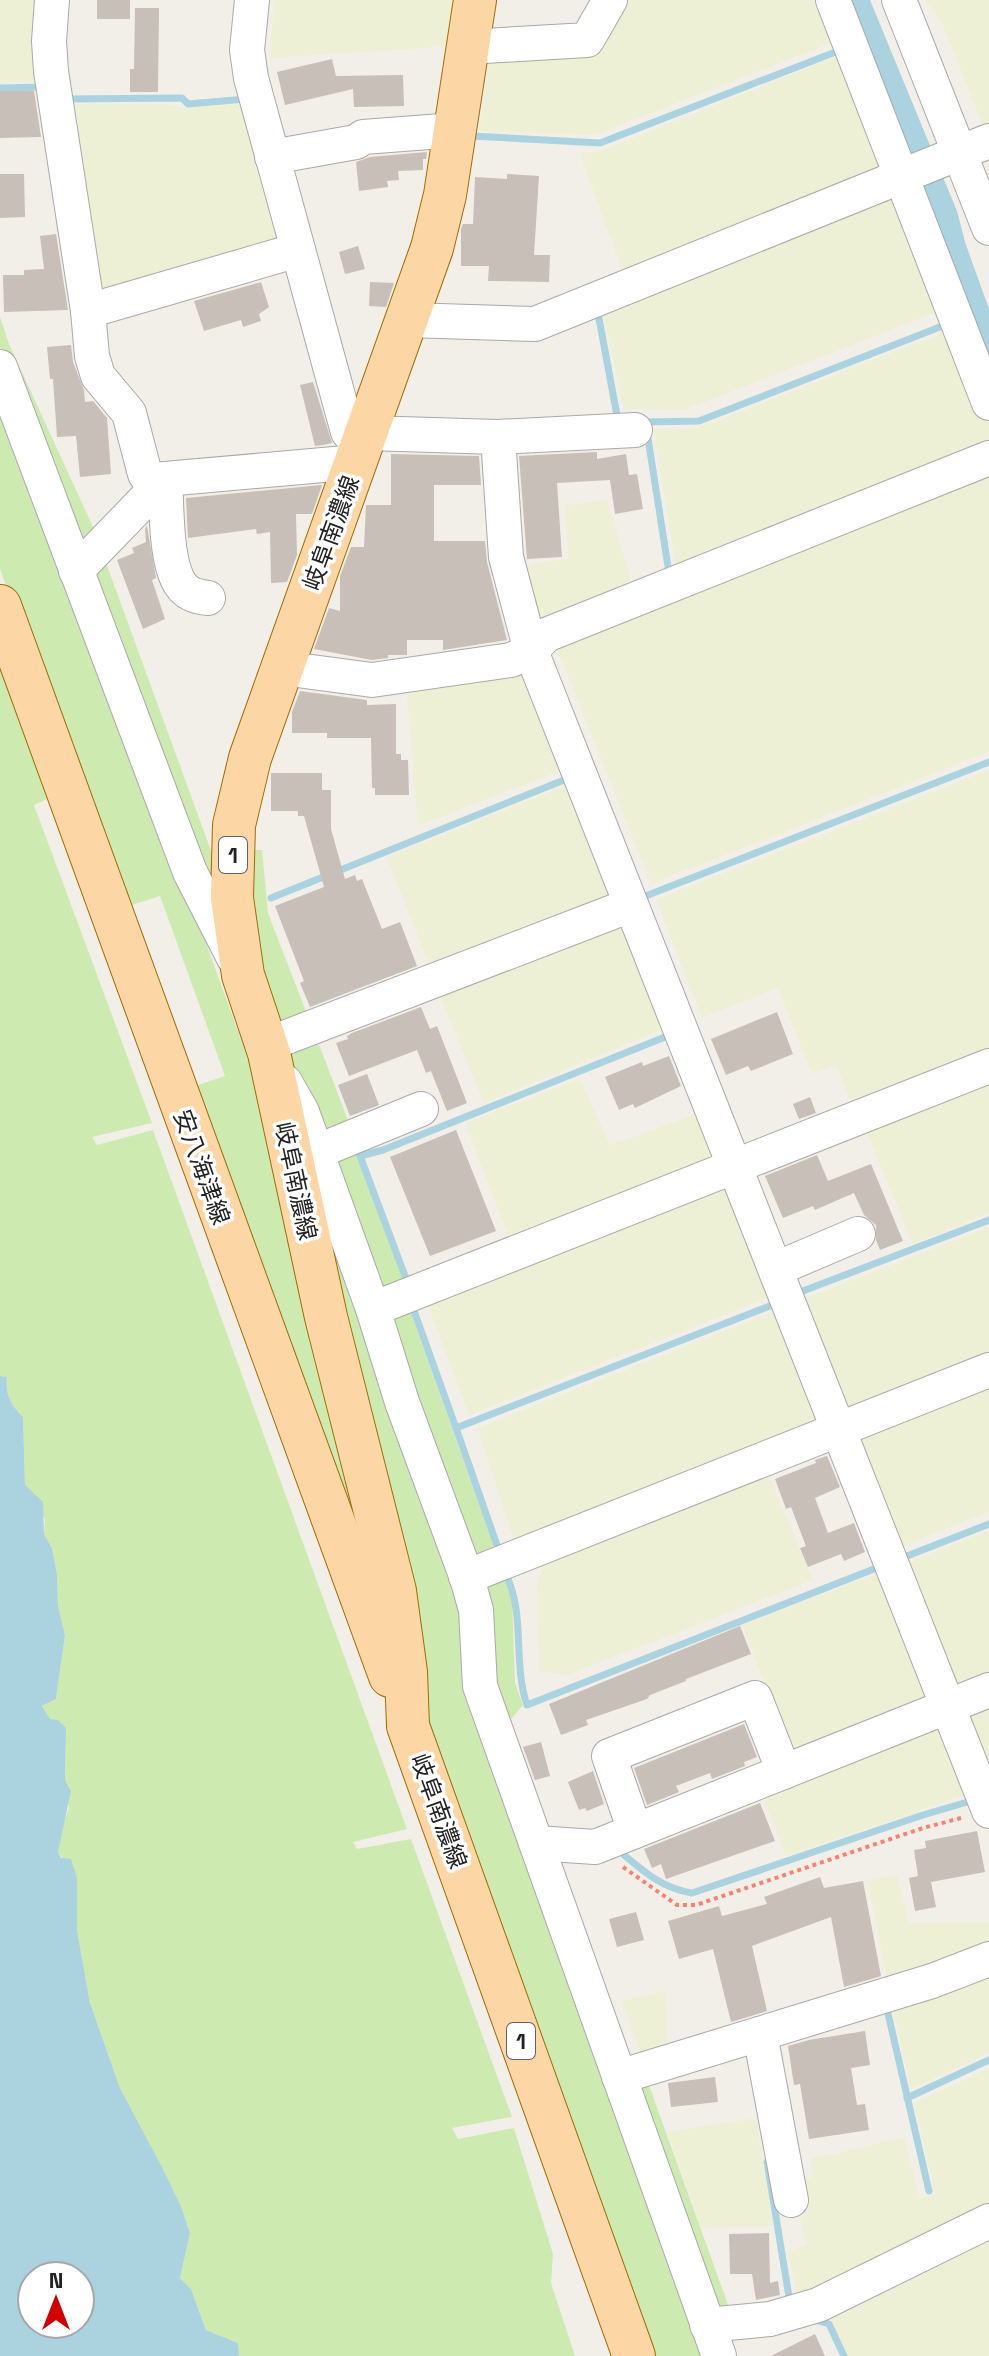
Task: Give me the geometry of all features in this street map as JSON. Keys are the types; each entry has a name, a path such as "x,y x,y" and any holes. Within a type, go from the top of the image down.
{"main road":[{"name":"岐阜南濃線","path":"475,0 436,235 250,758 234,825 232,898 243,975 267,1049 326,1317 395,1591 406,1672 408,1726 634,2356"},
{"name":"安八海津線","path":"0,606 408,1726"}],"street":[{"path":"52,0 49,41 51,71 88,311 92,356 98,376 129,413 145,474 161,484"},
{"path":"252,0 247,50 251,78 348,432 362,447"},
{"path":"468,47 587,40 610,0"},
{"path":"833,0 989,228"},
{"path":"899,0 942,161 989,403"},
{"path":"272,157 356,142 363,137 455,130"},
{"path":"408,320 535,324 942,161"},
{"path":"88,311 298,250"},
{"path":"0,367 190,872 243,975"},
{"path":"76,571 161,484 362,447 635,430"},
{"path":"498,437 506,557 531,651 989,1811"},
{"path":"282,668 372,680 511,660 531,651 546,635 989,458"},
{"path":"161,484 172,568 182,587 195,597 208,598"},
{"path":"631,905 267,1049 302,1112 466,1577 476,1610 480,1686 713,2340 818,2305 989,2221"},
{"path":"373,1309 989,1066"},
{"path":"316,1152 421,1109"},
{"path":"776,1269 858,1234"},
{"path":"466,1577 989,1370"},
{"path":"536,1843 595,1847 989,1690"},
{"path":"635,1831 609,1756 755,1698 784,1772"},
{"path":"619,2077 932,1981 989,1959"},
{"path":"760,2034 791,2200"}],"path":[{"path":"595,1847 677,1905 696,1905 923,1828 989,1811"}],"green space":[{"path":"0,0 48,0 47,81 0,83"},
{"path":"274,0 461,0 455,46 270,58"},
{"path":"622,0 821,0 837,41 595,135 479,131 490,55 590,49"},
{"path":"925,0 989,0 989,133 986,134 942,23"},
{"path":"843,54 888,170 625,278 580,154 604,149"},
{"path":"75,104 165,104 185,108 242,104 284,234 275,244 102,293"},
{"path":"896,192 942,310 687,409 624,409 602,310"},
{"path":"0,317 9,344 99,540 78,547 0,347"},
{"path":"950,330 989,425 989,449 677,572 653,429 698,428"},
{"path":"0,393 272,1125 384,1625 190,1088 225,1076 160,896 123,908 0,569"},
{"path":"989,466 989,752 651,884 554,640"},
{"path":"607,500 632,583 531,626 520,573 532,564 568,558 565,505"},
{"path":"105,560 218,870 206,875 93,572"},
{"path":"0,649 54,796 34,805 152,1123 92,1137 97,1145 153,1130 407,1829 353,1842 357,1849 411,1839 512,2117 452,2128 458,2139 514,2128 553,2254 551,2283 575,2356 239,2356 238,2343 206,2330 191,2289 180,2278 190,2233 181,2206 120,2088 90,2003 77,1930 77,1878 58,1852 60,1832 69,1808 65,1781 66,1746 42,1706 56,1699 65,1635 58,1606 52,1548 44,1534 45,1519 25,1485 23,1417 10,1399 7,1377 0,1376"},
{"path":"525,665 565,769 418,826 406,684"},
{"path":"989,770 989,1056 853,1108 836,1065 812,1074 778,988 702,1018 656,899"},
{"path":"572,783 616,892 432,972 387,857"},
{"path":"254,850 262,850 268,913 310,1022 277,1027 246,913"},
{"path":"617,917 669,1027 484,1103 436,987"},
{"path":"315,1034 351,1128 332,1136 316,1130 290,1055 296,1042"},
{"path":"989,1073 989,1213 913,1244 863,1123"},
{"path":"580,1078 610,1145 702,1112 721,1157 512,1246 465,1123"},
{"path":"306,1138 708,2356 648,2356 424,1735 389,1527"},
{"path":"354,1142 407,1287 373,1289 332,1150"},
{"path":"728,1182 773,1296 469,1415 428,1305"},
{"path":"989,1227 989,1360 844,1411 798,1301"},
{"path":"407,1302 494,1546 467,1559 382,1324"},
{"path":"775,1311 822,1419 514,1540 477,1428"},
{"path":"989,1379 989,1512 897,1548 856,1441"},
{"path":"767,1470 813,1580 567,1675 539,1671 537,1584 543,1565"},
{"path":"989,1530 989,1682 960,1694 904,1564"},
{"path":"502,1570 512,1597 515,1683 523,1705 507,1724 500,1727 482,1578"},
{"path":"884,1571 933,1698 794,1760 742,1625"},
{"path":"989,1700 989,1782 968,1709"},
{"path":"944,1722 971,1793 786,1856 760,1790"},
{"path":"897,1874 909,1923 989,1922 989,1952 888,1988 868,1881"},
{"path":"989,1968 989,2053 911,2089 891,2002"},
{"path":"665,1991 668,2052 643,2060 622,2001"},
{"path":"989,2068 989,2210 799,2299 787,2252 806,2245 794,2190 813,2175 810,2159 904,2137 920,2199 935,2193 914,2103"},
{"path":"646,2077 732,2316 710,2311 639,2081"},
{"path":"756,2118 773,2226 701,2228 667,2132"},
{"path":"989,2230 989,2356 848,2356 827,2310"}],"water":[{"path":"848,0 870,0 957,211 989,309 989,372"},
{"path":"0,1376 7,1377 10,1399 23,1417 25,1485 43,1502 44,1534 52,1548 57,1574 58,1606 65,1635 56,1699 42,1706 50,1719 58,1720 66,1728 65,1781 71,1791 58,1852 61,1858 71,1859 77,1878 77,1930 90,2003 120,2088 181,2206 190,2233 180,2278 191,2289 206,2330 238,2343 239,2356 0,2356"}],"building":[{"path":"97,0 130,0 130,19 97,19"},
{"path":"135,8 159,8 158,92 130,92 130,69 134,69"},
{"path":"332,59 336,76 403,75 404,106 354,107 353,89 285,105 277,72"},
{"path":"0,91 34,91 41,137 0,138"},
{"path":"427,152 423,170 398,171 399,180 387,181 388,187 359,191 356,162 370,157"},
{"path":"0,174 24,174 25,217 0,218"},
{"path":"507,174 539,176 534,255 550,255 549,282 488,281 489,266 461,266 461,229 463,224 473,224 475,177 507,179"},
{"path":"56,234 68,310 4,312 3,275 24,275 24,270 44,269 40,236"},
{"path":"358,246 365,269 345,274 339,252"},
{"path":"261,282 269,307 259,314 261,321 243,327 241,320 204,331 194,301"},
{"path":"370,282 394,283 386,307 369,306"},
{"path":"71,345 85,402 93,401 107,418 111,474 80,477 76,436 57,437 53,379 50,379 47,347"},
{"path":"313,382 332,443 315,446 300,385"},
{"path":"597,452 597,459 626,454 629,475 637,474 643,509 615,514 610,480 557,483 562,557 527,559 519,456"},
{"path":"391,454 479,456 481,485 434,485 434,541 485,541 487,562 507,640 443,650 443,640 407,640 407,655 388,655 388,658 372,660 314,649 329,608 340,611 340,576 351,547 364,547 366,505 391,505"},
{"path":"322,485 312,514 296,514 297,555 287,582 271,583 270,532 257,534 256,529 188,538 186,498"},
{"path":"147,526 156,578 152,580 165,619 143,629 117,560 134,553 132,548 146,542"},
{"path":"300,691 367,700 367,705 396,704 396,754 401,754 401,760 408,760 409,795 375,795 375,788 372,788 371,738 327,738 327,733 292,733 292,712"},
{"path":"271,773 322,773 322,790 331,790 331,829 345,879 355,875 357,881 362,879 382,929 400,922 417,966 310,1007 300,983 304,981 275,906 324,887 304,816 298,816 298,811 271,811"},
{"path":"421,1007 430,1029 437,1026 467,1103 447,1111 431,1071 426,1073 417,1050 349,1076 336,1043 348,1039 347,1036 352,1033"},
{"path":"777,1012 793,1054 751,1071 748,1066 726,1075 711,1039"},
{"path":"669,1056 681,1086 635,1108 633,1104 619,1110 605,1077 642,1062 643,1066"},
{"path":"367,1074 379,1105 350,1116 338,1085"},
{"path":"810,1097 816,1113 799,1119 793,1104"},
{"path":"456,1130 496,1231 430,1256 390,1157"},
{"path":"817,1155 828,1181 871,1164 903,1241 880,1250 876,1225 864,1215 854,1193 815,1210 813,1206 783,1218 765,1176"},
{"path":"827,1456 840,1487 815,1498 828,1533 854,1523 865,1552 844,1561 841,1554 808,1567 800,1548 806,1546 791,1507 786,1509 775,1479"},
{"path":"740,1626 751,1654 686,1679 647,1699 586,1720 588,1725 561,1735 549,1704"},
{"path":"744,1724 757,1757 744,1762 745,1766 712,1779 710,1773 676,1786 679,1792 647,1805 634,1768"},
{"path":"541,1742 550,1776 535,1780 523,1747"},
{"path":"593,1771 604,1804 587,1811 585,1808 579,1810 568,1782"},
{"path":"760,1803 775,1841 666,1879 661,1864 652,1868 644,1849"},
{"path":"977,1831 985,1872 931,1882 936,1907 915,1911 909,1878 918,1876 914,1850 926,1848 925,1841"},
{"path":"820,1877 824,1888 863,1881 881,1976 844,1987 831,1917 752,1946 767,2011 731,2022 713,1949 679,1959 668,1921 719,1906 722,1916 767,1904 764,1897"},
{"path":"636,1912 644,1940 617,1947 609,1919"},
{"path":"865,2031 870,2065 851,2068 857,2105 865,2104 869,2130 809,2139 800,2084 794,2085 788,2046"},
{"path":"715,2077 718,2102 671,2107 668,2083"},
{"path":"769,2233 770,2283 778,2281 780,2295 756,2300 752,2274 730,2274 729,2234"},
{"path":"815,2334 825,2356 771,2356"}],"waterway":[{"path":"472,132 471,136 600,143 838,51"},
{"path":"0,88 46,87"},
{"path":"67,102 67,99 182,98 188,104 246,99"},
{"path":"598,313 618,421"},
{"path":"644,422 699,421 945,325"},
{"path":"647,432 669,573"},
{"path":"643,897 989,762"},
{"path":"271,898 569,778"},
{"path":"408,1284 360,1156 383,1150 670,1035"},
{"path":"795,1294 989,1220"},
{"path":"498,1548 456,1428 775,1304"},
{"path":"414,1311 456,1428"},
{"path":"902,1558 989,1524"},
{"path":"508,1579 516,1610 527,1705 879,1567"},
{"path":"617,1849 661,1882 692,1893 971,1801"},
{"path":"886,2005 929,2191"},
{"path":"907,2098 989,2060"},
{"path":"767,2162 790,2303"},
{"path":"815,2320 829,2324 844,2356"}]}
